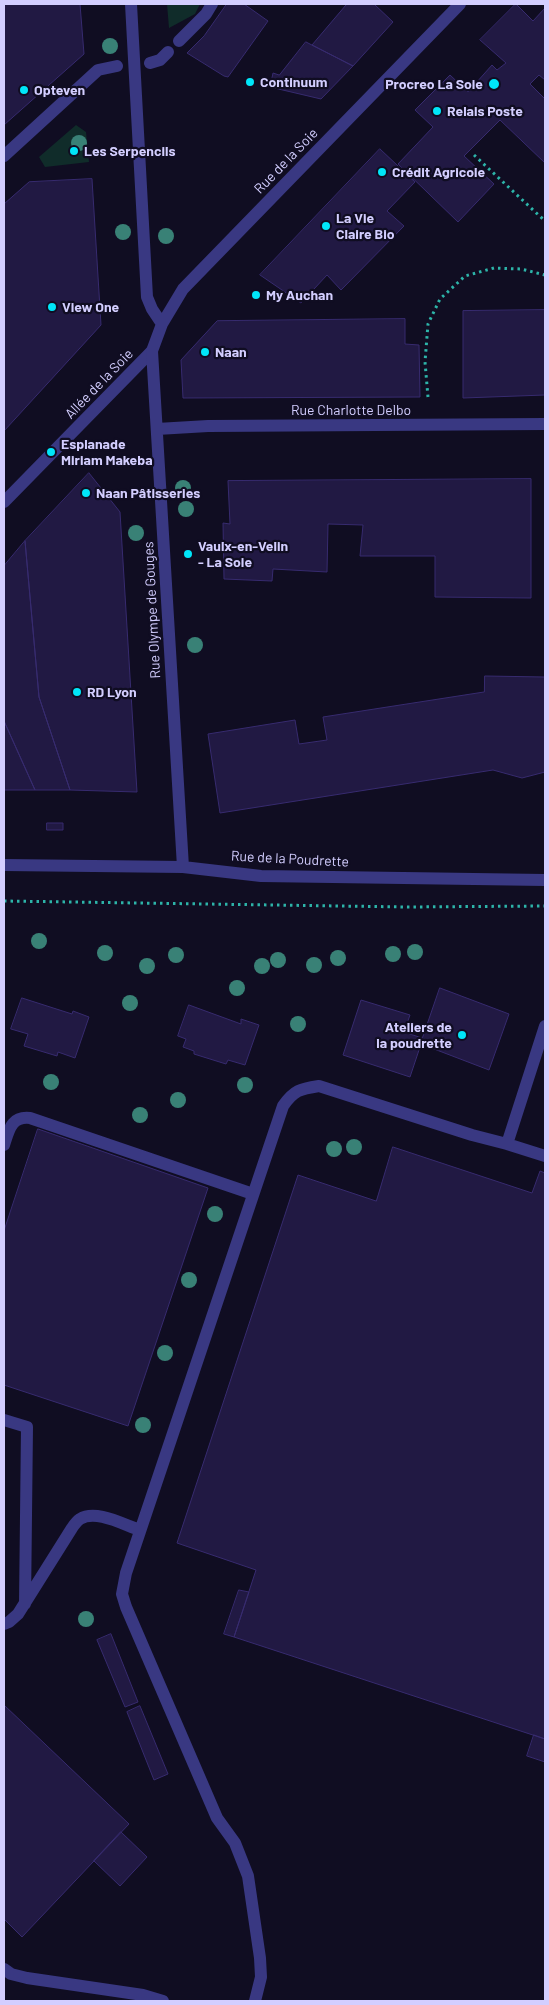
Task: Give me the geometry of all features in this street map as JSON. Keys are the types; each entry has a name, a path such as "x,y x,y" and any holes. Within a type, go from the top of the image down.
{"street":[{"path":"131,4 147,297 152,310 162,324"},
{"path":"179,41 206,14 212,4"},
{"name":"Rue de la Soie","path":"152,351 162,324 189,282 460,4"},
{"path":"150,63 160,60 168,52"},
{"path":"4,156 98,70 117,66"},
{"name":"Rue Olympe de Gouges","path":"152,351 183,867"},
{"name":"Allée de la Soie","path":"4,502 152,351"},
{"name":"Rue Charlotte Delbo","path":"156,429 208,426 545,424"},
{"name":"Rue de la Poudrette","path":"4,865 183,867 261,876 545,880"},
{"path":"507,1144 545,1026"},
{"path":"255,2001 261,1977 260,1958 248,1876 235,1842 216,1818 122,1594 126,1573 140,1530 283,1106 291,1093 304,1088 319,1086 472,1135 545,1156"},
{"path":"4,1145 14,1121 22,1117 30,1118 253,1194"},
{"path":"4,1420 27,1428 25,1604"},
{"path":"4,1624 18,1614 72,1528 80,1519 99,1516 140,1530"},
{"path":"4,1969 11,1974 27,1978 143,1995 163,2001"}],"path":[{"path":"474,156 545,221"},
{"path":"428,397 425,362 428,324 440,299 465,276 494,268 521,269 545,275"},
{"path":"4,901 545,906"}],"green space":[{"path":"167,4 200,4 195,14 169,28"},
{"path":"76,125 86,132 89,162 45,167 39,157"}],"building":[{"name":"Opteven","path":"4,4 80,4 84,54 4,125"},
{"path":"227,4 244,4 268,21 228,77 187,53 204,36"},
{"path":"345,4 374,4 393,22 353,66 312,45"},
{"path":"516,4 533,21 545,8 545,80 539,75 530,84 545,99 545,163 500,120 464,156 494,184 458,222 398,164 433,127 415,110 450,75 468,92 492,65 497,70 506,63 480,40"},
{"path":"306,42 353,66 321,99 270,87 273,73 279,75"},
{"path":"380,149 415,182 387,211 404,226 341,290 327,275 301,303 260,275"},
{"name":"View One","path":"92,179 101,325 4,431 4,204 29,182"},
{"path":"545,310 545,395 463,398 463,311"},
{"path":"405,319 405,344 419,345 420,397 183,398 181,360 217,321"},
{"path":"89,473 120,512 137,792 70,790 39,697 25,541"},
{"path":"531,479 531,598 435,597 435,556 360,556 363,525 328,524 327,572 273,569 272,581 224,579 223,523 230,524 228,481"},
{"path":"25,541 39,697 70,790 35,790 4,721 4,566"},
{"path":"485,676 545,677 545,772 522,778 493,770 220,813 208,734 295,720 299,744 327,740 323,717 484,692"},
{"path":"4,721 35,790 4,790"},
{"path":"47,823 63,823 63,830 47,830"},
{"name":"Ateliers de la poudrette","path":"440,988 509,1014 489,1070 421,1044 410,1077 343,1055 361,1000 410,1015 404,1032 422,1038"},
{"path":"22,998 72,1014 73,1011 89,1017 75,1058 58,1052 57,1056 24,1046 28,1034 11,1029"},
{"path":"189,1005 241,1024 241,1019 259,1025 245,1065 228,1060 226,1064 194,1054 194,1051 183,1047 186,1039 178,1036"},
{"path":"38,1129 208,1188 128,1426 4,1385 4,1231"},
{"path":"393,1147 532,1193 540,1171 545,1173 545,1739 234,1637 256,1570 177,1543 298,1175 376,1201"},
{"path":"239,1590 249,1592 234,1637 224,1634"},
{"path":"111,1634 138,1702 125,1707 97,1640"},
{"path":"4,1705 129,1824 22,1937 4,1919"},
{"path":"140,1706 168,1774 154,1780 127,1712"},
{"path":"534,1735 545,1739 545,1762 527,1756"},
{"path":"121,1832 147,1857 120,1886 94,1861"}],"place":[{"name":"Continuum","path":"250,82"},
{"name":"Procreo La Soie","path":"494,84"},
{"name":"Opteven","path":"24,90"},
{"name":"Relais Poste","path":"437,111"},
{"name":"Les Serpencils","path":"74,151"},
{"name":"Crédit Agricole","path":"382,172"},
{"name":"La Vie Claire Bio","path":"326,226"},
{"name":"My Auchan","path":"256,295"},
{"name":"View One","path":"52,307"},
{"name":"Naan","path":"205,352"},
{"name":"Esplanade Miriam Makeba","path":"51,452"},
{"name":"Naan Pâtisseries","path":"86,493"},
{"name":"Vaulx-en-Velin - La Soie","path":"188,554"},
{"name":"RD Lyon","path":"77,692"},
{"name":"Ateliers de la poudrette","path":"462,1035"}]}
